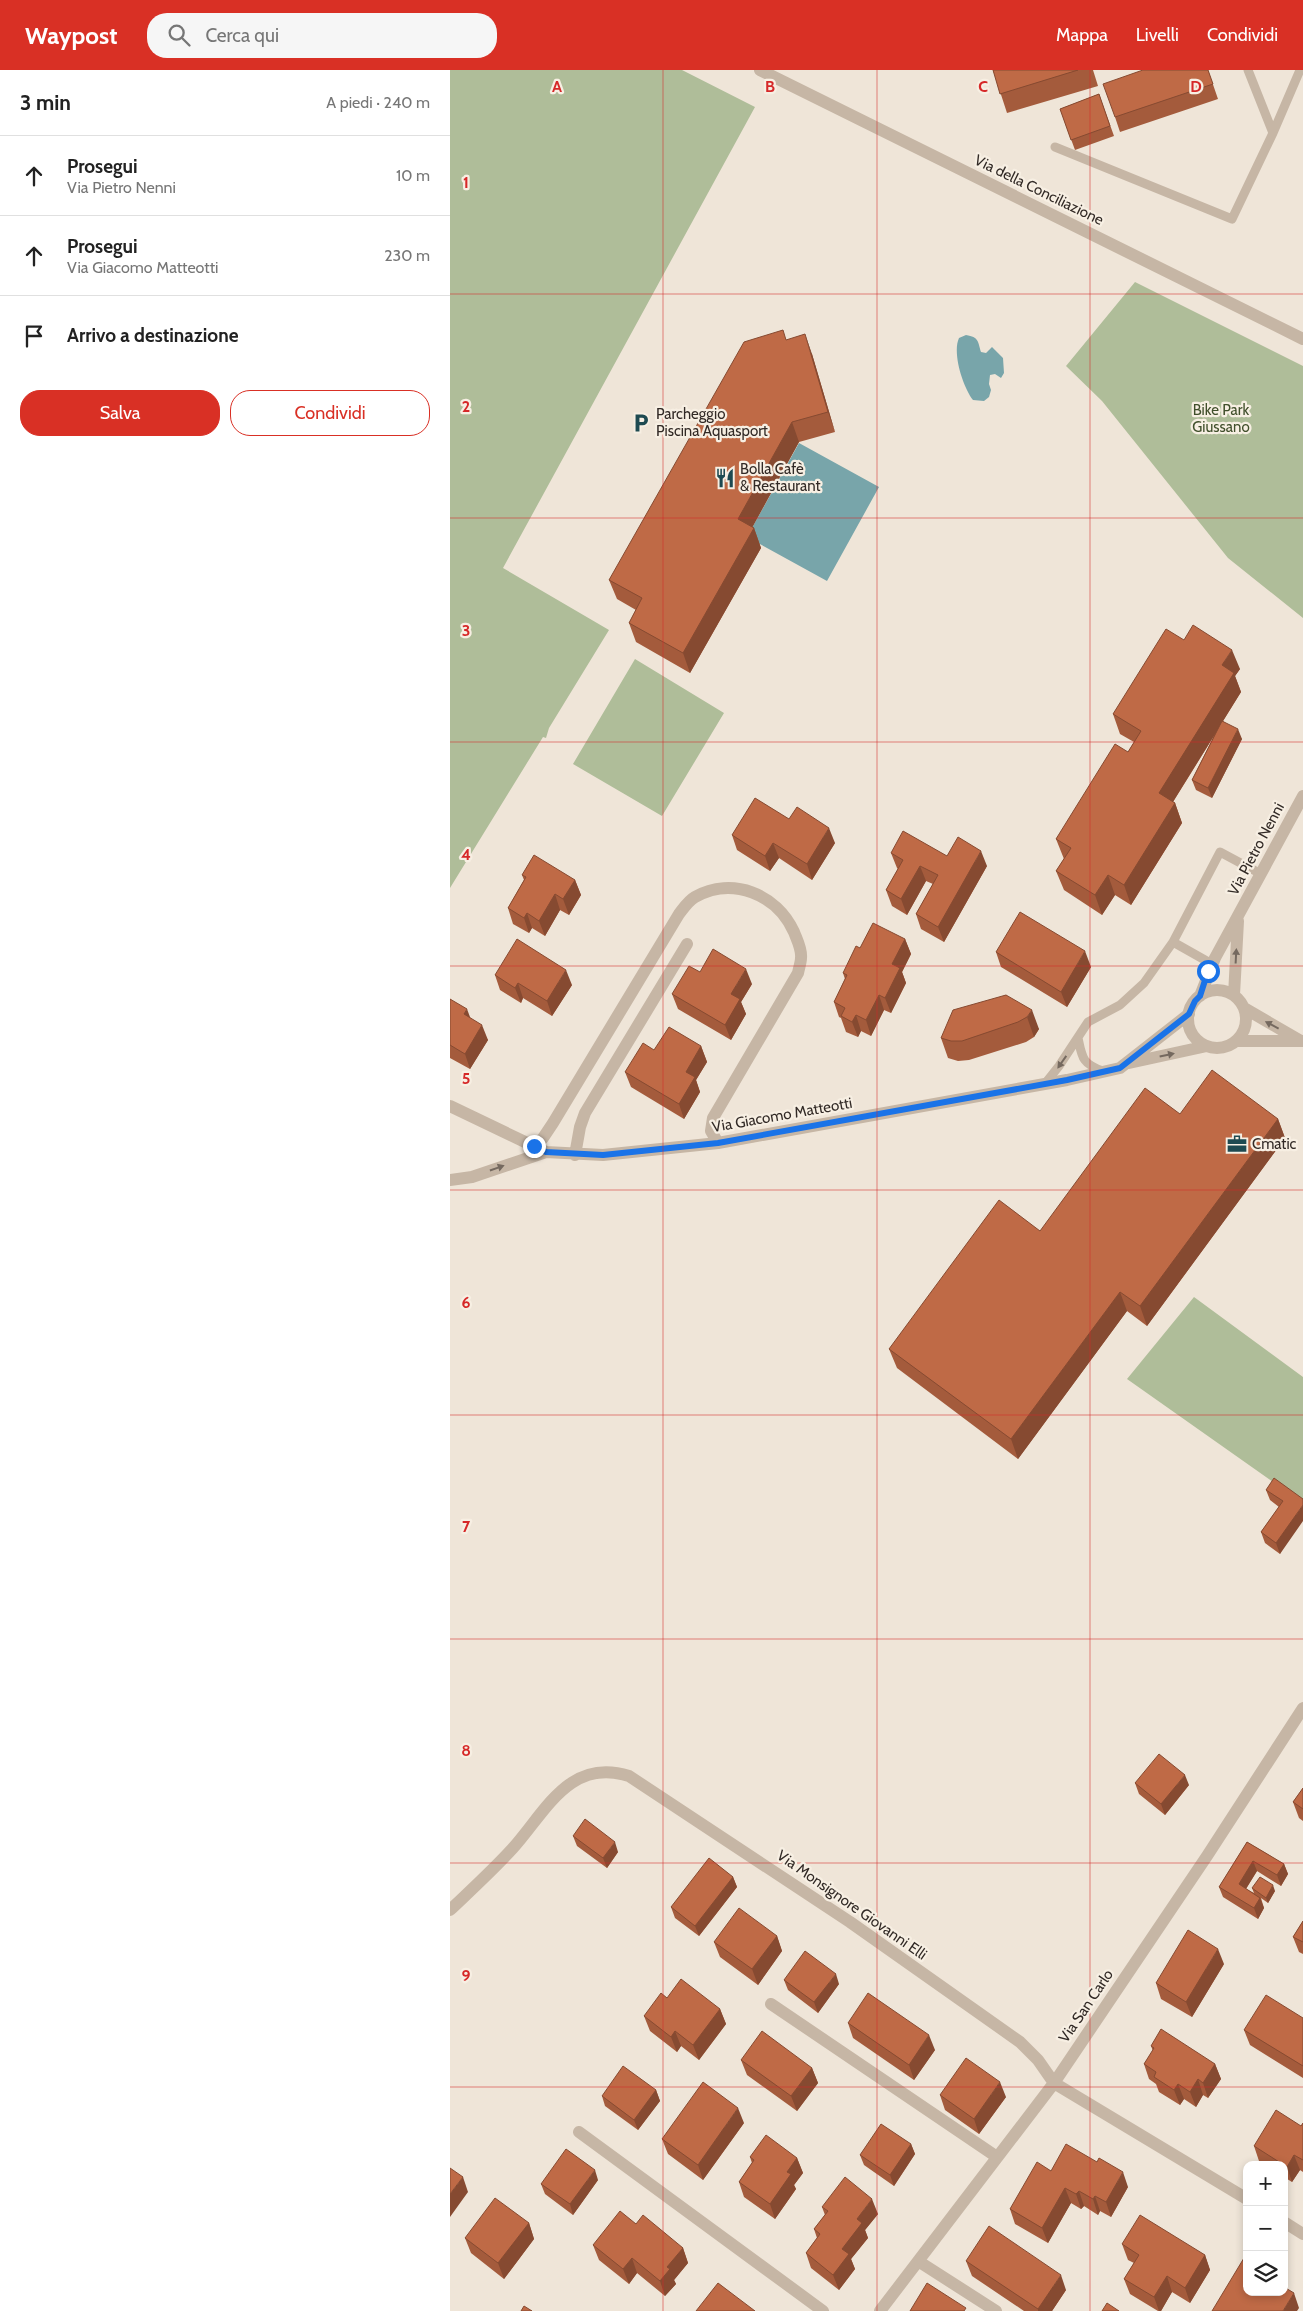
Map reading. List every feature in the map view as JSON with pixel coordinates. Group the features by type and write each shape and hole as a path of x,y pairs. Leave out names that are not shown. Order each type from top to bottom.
{"street":[{"name":"Via della Conciliazione","path":"760,70 1303,339"},
{"name":"Via Pietro Nenni","path":"1200,996 1212,964 1303,796"},
{"path":"534,1146 553,1123 679,914 693,898 723,887 758,894 776,905 791,925 801,949 802,957 798,973 713,1118 711,1131 718,1143"},
{"name":"Via Pietro Nenni","path":"1234,995 1238,917"},
{"path":"575,1155 580,1127 585,1113 687,944"},
{"path":"1217,990 1234,995 1244,1008 1302,1041 1236,1041 1227,1046 1217,1048 1207,1046 1193,1034 1189,1014 1195,1001 1200,996 1217,990"},
{"path":"1236,1041 1245,1026 1244,1008"},
{"name":"Via Giacomo Matteotti","path":"450,1106 546,1152 603,1155 718,1143 1044,1085 1120,1068 1189,1014"},
{"name":"Via Giacomo Matteotti","path":"1126,1064 1207,1046"},
{"path":"450,1180 472,1177 546,1152"},
{"name":"Via San Carlo","path":"880,2311 1054,2083 1207,1856 1303,1708"},
{"name":"Via Monsignore Giovanni Elli","path":"450,1910 507,1854 552,1799 566,1786 584,1776 597,1772 622,1773 639,1780 834,1911 1020,2042 1038,2060 1054,2083 1243,2197"},
{"path":"771,2004 997,2157"},
{"path":"578,2132 822,2311"},
{"path":"1288,2225 1303,2234"},
{"path":"918,2261 996,2311"}],"lane":[{"path":"1248,70 1273,133"},
{"path":"1055,147 1232,218 1273,133 1300,70"},
{"path":"1044,1085 1088,1022 1120,1005 1144,983 1173,942 1220,852 1261,874"},
{"path":"1173,942 1212,964"},
{"path":"1078,1038 1082,1058 1091,1067 1105,1072"}],"green space":[{"path":"450,70 682,70 755,107 503,568 609,630 549,728 546,738 543,737 450,888"},
{"name":"Bike Park Giussano","path":"1135,282 1303,366 1303,618 1228,558 1102,401 1066,366"},
{"path":"635,659 724,713 662,816 573,764"},
{"path":"1194,1297 1303,1377 1303,1503 1127,1379"}],"water":[{"path":"966,335 976,339 981,352 986,353 992,347 1003,358 1004,373 1001,378 995,374 990,375 989,384 991,390 989,397 984,401 973,400 960,370 957,344 959,338"},
{"path":"799,443 879,487 827,581 747,537"}],"building":[{"path":"993,70 1078,70 1000,94"},
{"path":"1143,70 1208,70 1213,84 1115,117 1103,84"},
{"path":"1099,94 1110,126 1071,140 1060,109"},
{"path":"783,330 786,340 805,334 828,412 792,422 738,519 754,528 683,653 629,623 642,598 609,580 744,342"},
{"path":"1193,625 1232,650 1222,665 1234,673 1159,793 1175,803 1124,885 1108,875 1095,895 1056,871 1071,848 1056,839 1115,744 1128,752 1141,731 1113,714 1166,629 1184,640"},
{"path":"1222,721 1238,729 1208,788 1192,780"},
{"path":"755,798 789,819 797,807 829,828 807,864 773,843 765,856 732,835"},
{"path":"903,831 947,856 958,837 981,851 938,927 916,914 938,875 920,866 901,899 886,890 903,860 891,853"},
{"path":"534,855 575,880 563,899 555,894 539,921 527,913 524,918 508,908 526,877 522,875"},
{"path":"1020,912 1085,951 1061,992 996,952"},
{"path":"873,923 905,939 892,964 900,968 885,998 879,995 866,1020 856,1015 852,1022 841,1016 845,1008 834,1002 847,975 843,973 856,946 860,948"},
{"path":"517,939 566,970 547,1001 518,983 515,988 495,975"},
{"path":"713,949 746,969 731,994 740,999 725,1025 672,994 689,966 700,972"},
{"path":"1006,995 1032,1010 1027,1017 1018,1022 962,1041 951,1041 941,1038 953,1010"},
{"path":"450,999 467,1009 464,1014 482,1025 465,1054 450,1045"},
{"path":"669,1027 701,1046 686,1072 695,1077 679,1104 625,1072 643,1043 654,1050"},
{"path":"1212,1070 1278,1119 1140,1306 1120,1292 1011,1439 889,1349 999,1200 1040,1231 1145,1088 1180,1114"},
{"path":"1274,1478 1303,1499 1303,1505 1276,1543 1261,1532 1283,1501 1266,1490"},
{"path":"1159,1754 1185,1775 1161,1804 1135,1783"},
{"path":"1303,1788 1303,1809 1293,1802"},
{"path":"585,1819 615,1842 603,1858 573,1836"},
{"path":"1247,1842 1284,1864 1277,1875 1253,1861 1239,1884 1260,1898 1254,1908 1219,1887"},
{"path":"709,1858 733,1877 695,1926 671,1907"},
{"path":"1260,1877 1273,1885 1266,1898 1252,1888"},
{"path":"739,1908 777,1936 752,1969 714,1942"},
{"path":"1303,1921 1303,1942 1293,1937"},
{"path":"1188,1930 1218,1949 1186,2002 1156,1983"},
{"path":"805,1951 836,1974 814,2002 784,1980"},
{"path":"681,1979 720,2009 693,2045 675,2031 671,2037 644,2016 661,1993 667,1998"},
{"path":"868,1993 929,2035 909,2065 848,2023"},
{"path":"1266,1995 1303,2018 1303,2066 1244,2030"},
{"path":"1161,2029 1215,2064 1203,2083 1198,2079 1190,2092 1178,2084 1174,2090 1154,2077 1156,2072 1144,2064 1154,2048 1151,2046"},
{"path":"762,2031 812,2068 791,2096 741,2060"},
{"path":"966,2058 1000,2082 974,2119 940,2095"},
{"path":"623,2066 656,2090 634,2120 602,2096"},
{"path":"703,2082 738,2108 698,2165 662,2139"},
{"path":"1276,2110 1301,2126 1303,2123 1303,2160 1294,2155 1288,2165 1288,2161 1278,2161 1254,2146"},
{"path":"881,2124 911,2144 890,2175 860,2155"},
{"path":"766,2135 797,2158 787,2172 791,2174 770,2204 739,2182 754,2160 750,2157"},
{"path":"1066,2144 1097,2162 1099,2158 1123,2172 1106,2202 1095,2196 1093,2199 1079,2191 1076,2194 1065,2188 1042,2228 1010,2209 1037,2162 1051,2171"},
{"path":"566,2149 595,2170 570,2204 541,2184"},
{"path":"450,2168 463,2177 450,2194"},
{"path":"845,2177 872,2199 857,2219 862,2223 842,2249 849,2254 833,2275 806,2253 820,2234 814,2229 828,2211 822,2207"},
{"path":"495,2198 529,2223 498,2263 465,2238"},
{"path":"620,2211 636,2224 643,2215 683,2248 667,2267 670,2269 660,2281 632,2258 623,2269 593,2245"},
{"path":"1140,2215 1205,2255 1185,2288 1167,2276 1154,2297 1124,2279 1139,2255 1122,2244"},
{"path":"989,2226 1061,2275 1038,2309 966,2261"},
{"path":"1243,2260 1243,2296 1288,2296 1288,2289 1294,2293 1283,2311 1212,2311"},
{"path":"718,2283 755,2311 696,2311"},
{"path":"927,2283 966,2308 964,2311 910,2311"},
{"path":"1107,2303 1119,2311 1102,2311"},
{"path":"524,2306 532,2311 521,2311"}],"place":[{"name":"Parcheggio Piscina Aquasport","path":"641,423"},
{"name":"Bolla Cafè & Restaurant","path":"725,478"},
{"name":"Cmatic","path":"1237,1144"}],"route":[{"path":"534,1146 546,1152 603,1155 718,1143 1044,1085 1120,1068 1189,1014 1191,1007 1200,996 1208,971"}]}
